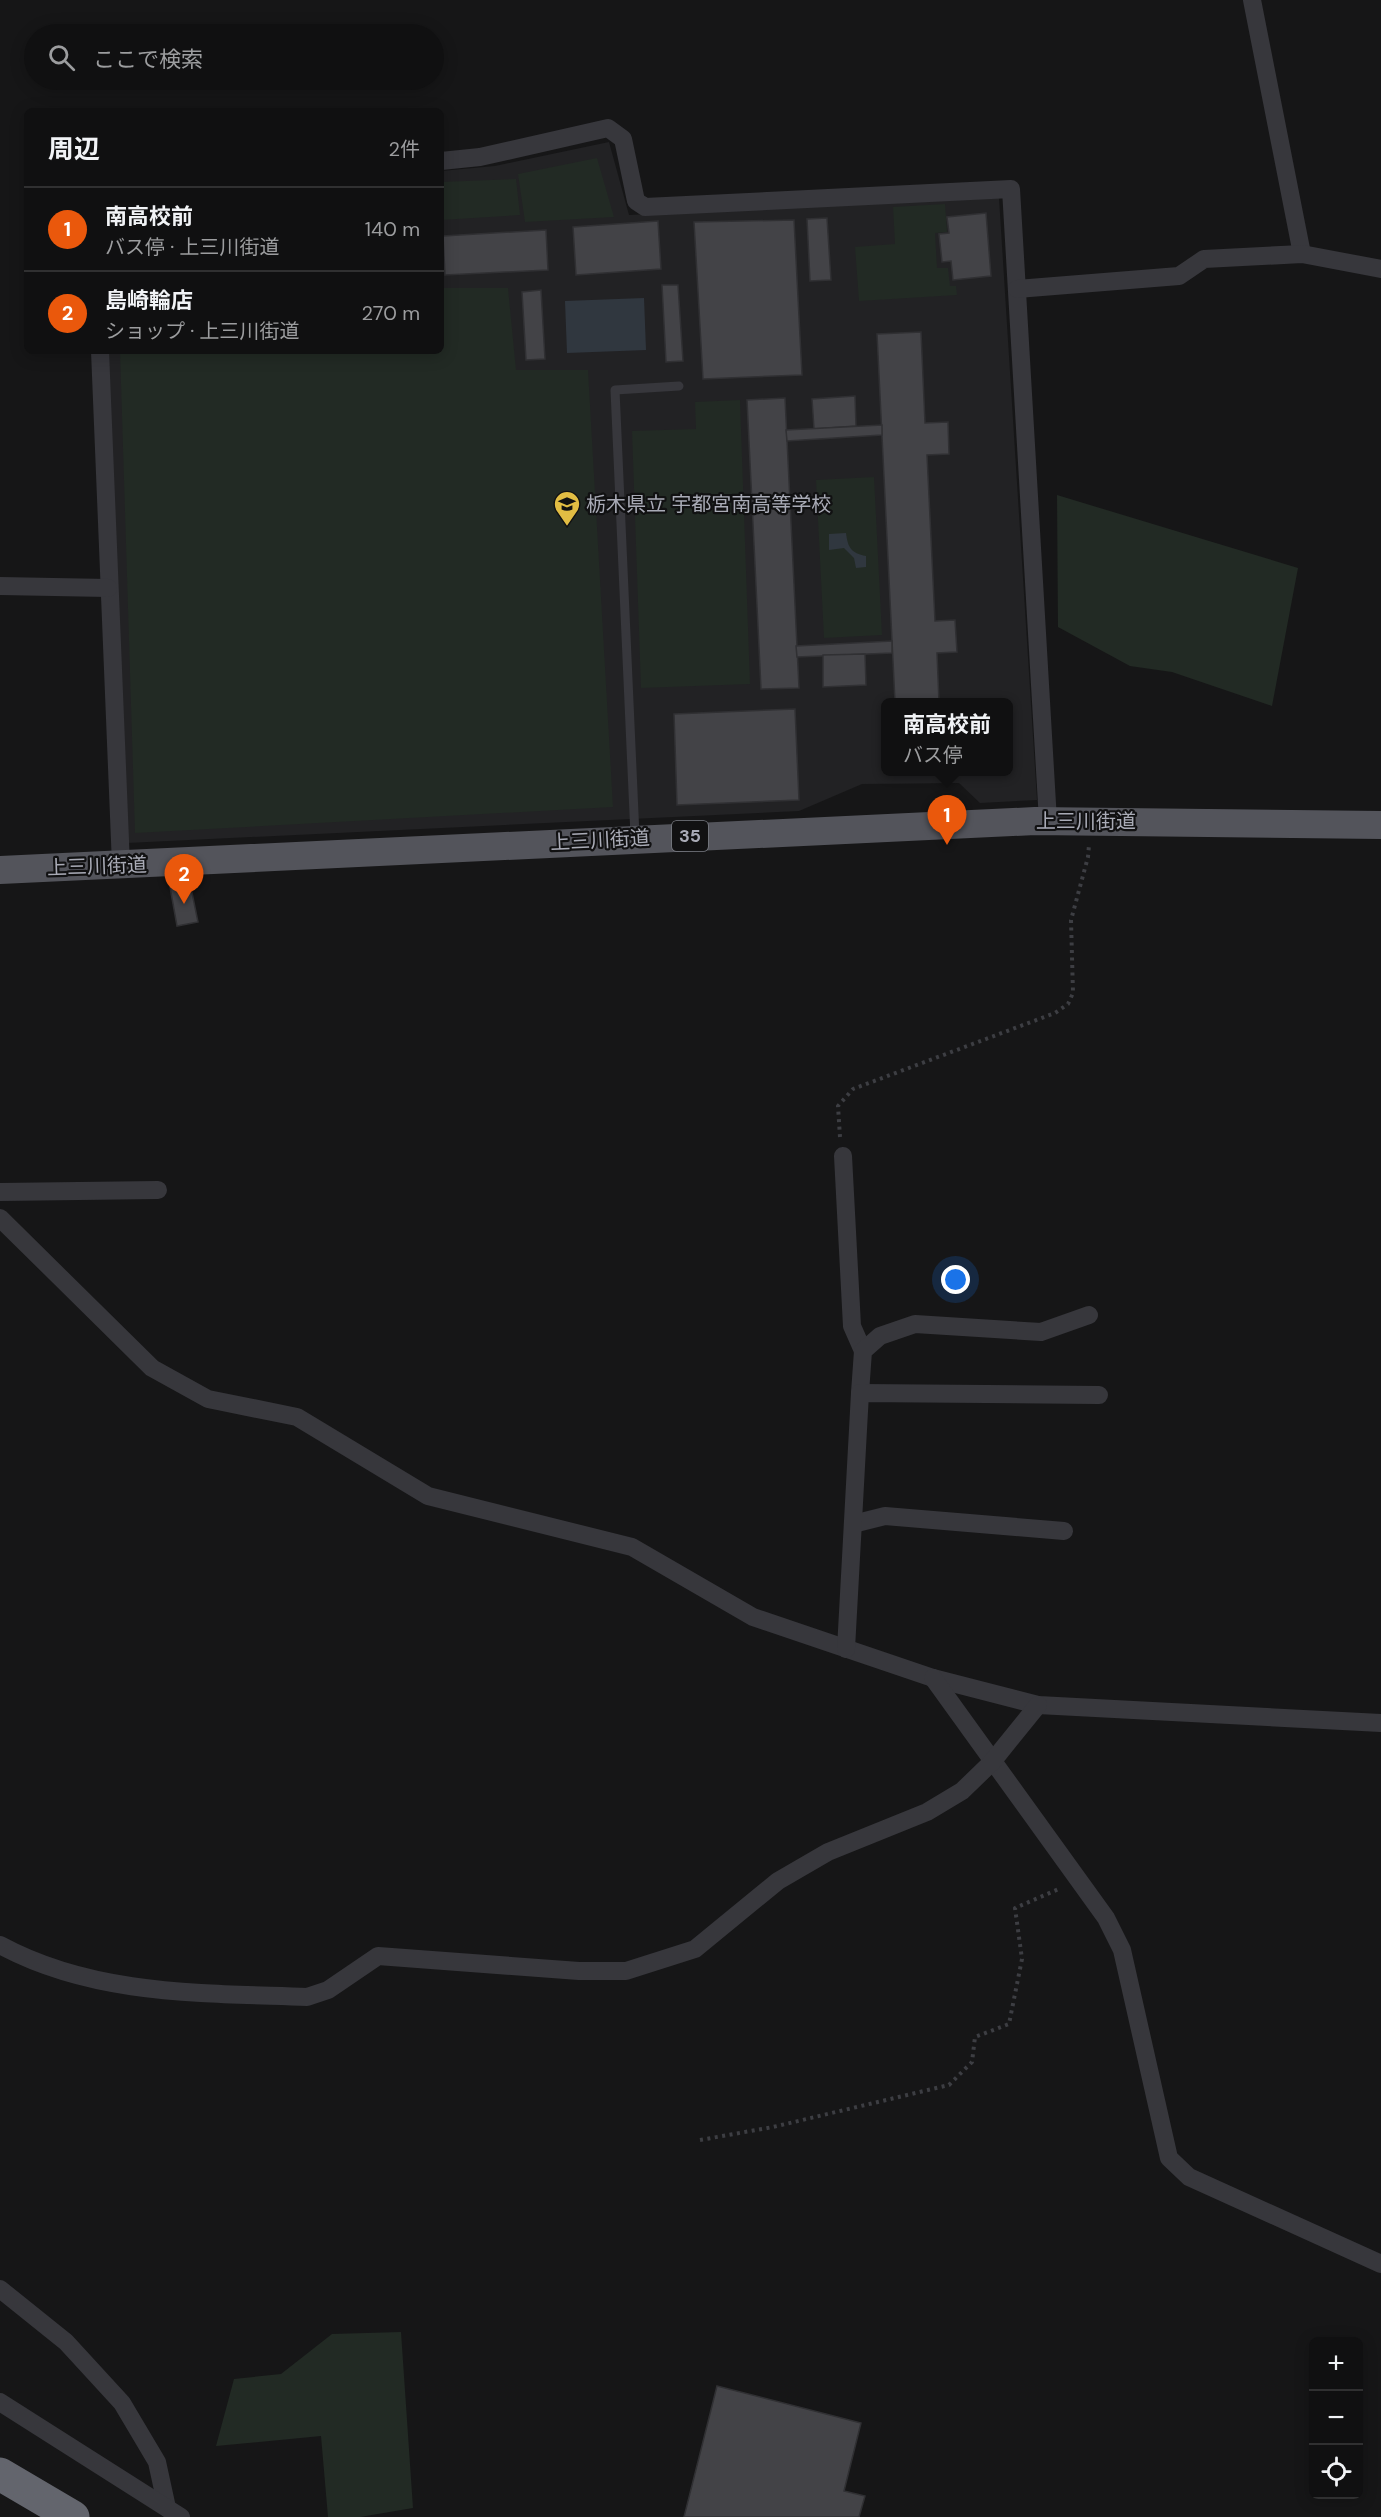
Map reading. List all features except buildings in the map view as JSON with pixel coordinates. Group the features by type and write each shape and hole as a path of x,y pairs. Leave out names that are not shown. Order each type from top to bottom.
{"highway":[{"path":"0,2474 73,2517"},
{"path":"0,2480 55,2517"}],"main road":[{"name":"上三川街道","path":"0,870 636,838 1048,821 1381,825"}],"street":[{"path":"1252,0 1302,254"},
{"path":"444,161 480,157 608,128 623,140 636,201 645,207 1011,189 1048,821"},
{"path":"1017,289 1179,276 1204,259 1302,254 1381,268"},
{"path":"100,354 121,865"},
{"path":"0,586 108,588"},
{"path":"843,1156 852,1326 863,1350 846,1649"},
{"path":"0,1192 158,1190"},
{"path":"0,1218 152,1368 208,1400 297,1418 428,1496 632,1547 753,1617 933,1678 1038,1705 1381,1723"},
{"path":"863,1350 880,1336 915,1324 1041,1332 1089,1315"},
{"path":"860,1393 1099,1395"},
{"path":"853,1524 885,1516 1064,1531"},
{"path":"933,1678 1106,1918 1122,1950 1169,2158 1189,2177 1381,2264"},
{"path":"0,1946 28,1960 80,1978 150,1990 307,1997 328,1990 378,1956 579,1971 626,1971 695,1949 778,1881 828,1852 927,1812 962,1791 992,1762 1038,1705"},
{"path":"0,2289 66,2342 122,2403 157,2462 174,2512"},
{"path":"0,2402 174,2512"}],"lane":[{"path":"636,838 615,390 679,386"}],"path":[{"path":"843,1156 838,1106 853,1089 1056,1013 1068,1004 1073,993 1071,920 1088,856 1091,820"},
{"path":"700,2140 773,2127 949,2085 972,2062 975,2037 1009,2024 1022,1959 1015,1908 1079,1880"}],"shaded area":[{"name":"栃木県立 宇都宮南高等学校","path":"609,142 629,215 999,198 1037,800 980,803 959,783 862,784 799,811 127,843 107,354 444,354 444,171 495,166"},
{"path":"597,158 614,217 525,222 518,174"},
{"path":"516,179 520,215 444,220 444,182"},
{"path":"945,204 947,232 935,233 937,268 948,268 950,286 956,286 957,295 859,301 855,247 895,244 893,207"},
{"path":"444,288 508,288 516,370 588,370 613,807 135,833 120,354 444,354"},
{"path":"644,298 646,350 567,353 565,301"},
{"path":"740,400 750,684 641,688 632,431 696,429 695,402"},
{"path":"874,477 882,635 824,638 816,480"},
{"path":"1057,495 1298,568 1272,706 1172,672 1130,666 1058,627"},
{"path":"846,533 851,549 866,556 866,567 856,568 854,558 844,548 829,550 829,534"},
{"path":"401,2332 413,2508 360,2517 328,2517 321,2436 216,2446 234,2379 281,2374 332,2334"}],"place":[{"name":"栃木県立 宇都宮南高等学校","path":"567,527"},
{"name":"南高校前","path":"947,845"},
{"name":"島崎輪店","path":"184,904"}]}
